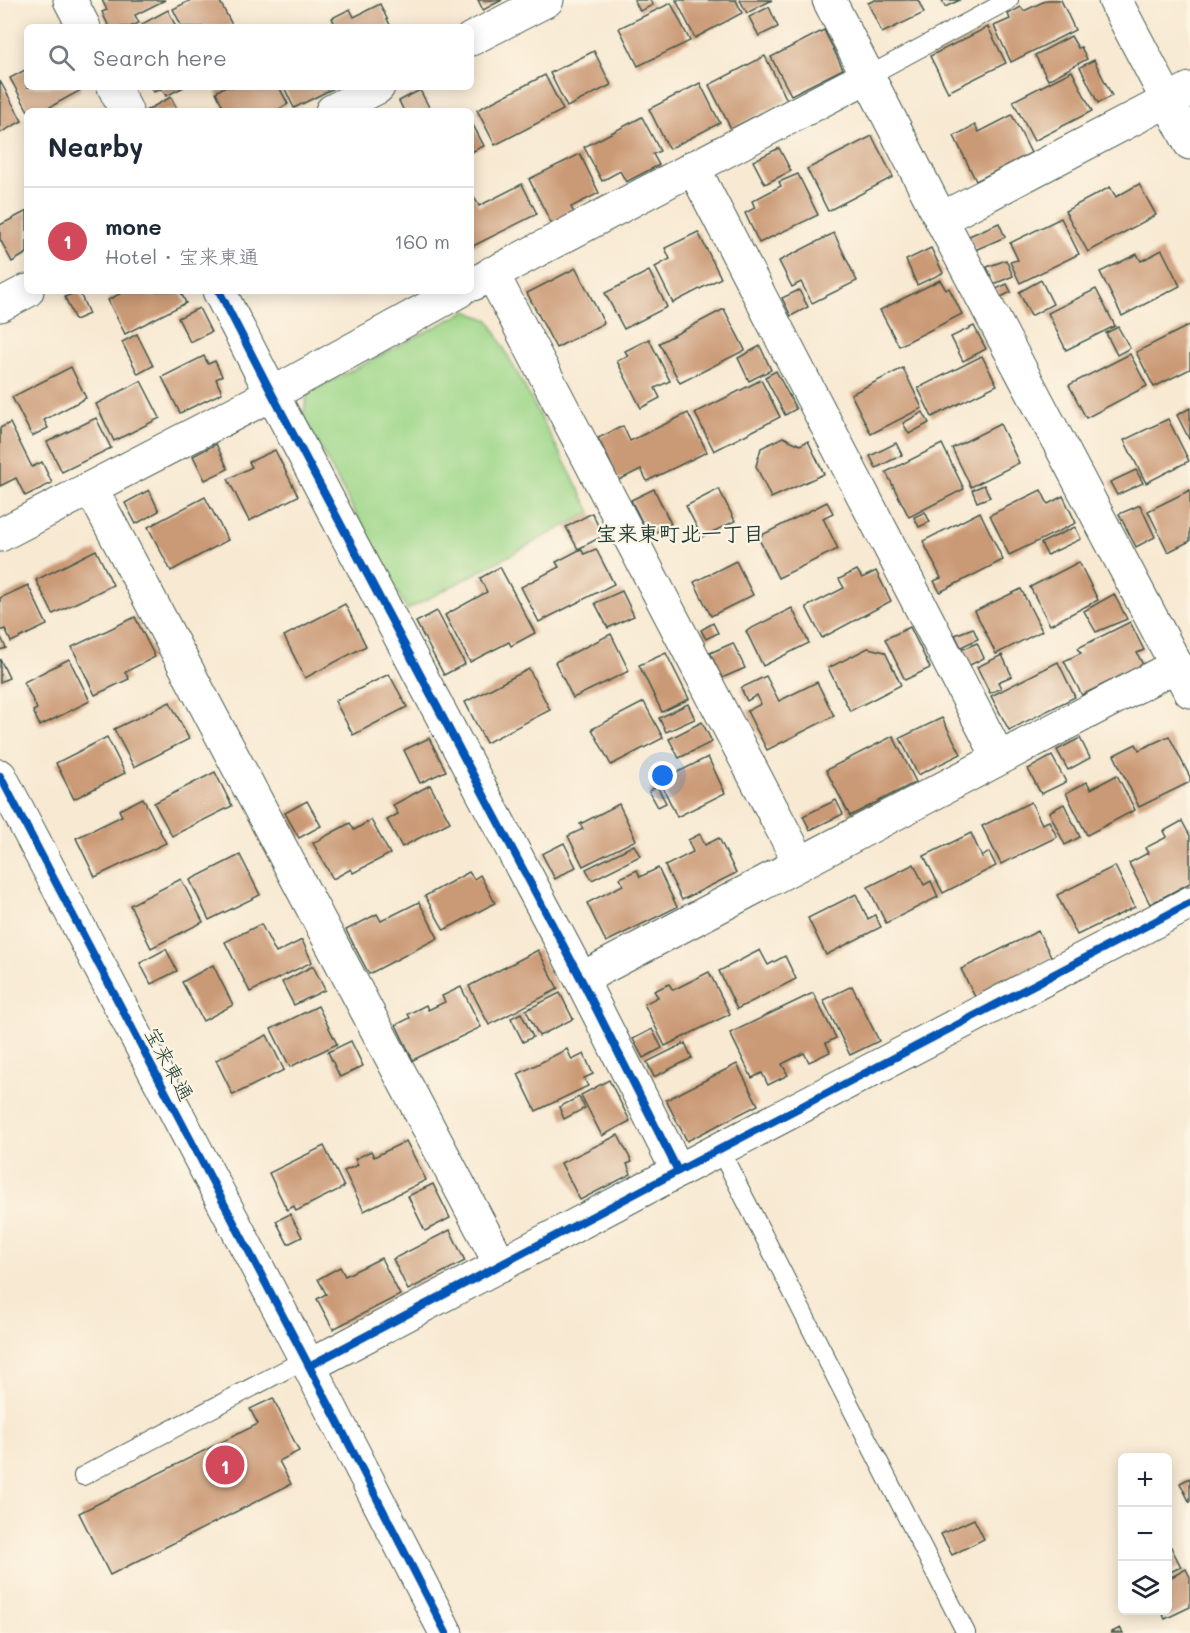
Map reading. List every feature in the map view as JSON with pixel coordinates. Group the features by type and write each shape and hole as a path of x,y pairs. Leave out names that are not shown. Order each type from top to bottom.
{"street":[{"path":"70,0 82,24"},
{"path":"474,37 547,0"},
{"path":"581,979 999,758 1183,678 941,219 829,0"},
{"path":"1115,0 1179,95 1190,143"},
{"path":"800,863 482,279 868,76"},
{"path":"116,90 124,108"},
{"path":"338,108 372,90"},
{"path":"941,219 1179,95"},
{"path":"693,167 999,758"},
{"path":"0,305 24,293"},
{"path":"221,294 581,979 678,1171"},
{"path":"0,535 272,393 454,294"},
{"path":"91,488 501,1265"},
{"name":"宝来東通","path":"0,776 308,1363 446,1633"},
{"path":"308,1363 501,1265 1190,903"}],"lane":[{"path":"868,76 1009,0"},
{"path":"720,1150 966,1633"},
{"path":"82,1476 308,1363"}],"green space":[{"path":"466,311 489,320 591,512 407,610 303,415 308,393"}],"building":[{"path":"102,0 165,0 135,15 139,23 137,24 108,24 102,12 107,10"},
{"path":"191,0 219,0 231,24 180,24 173,9"},
{"path":"478,0 502,0 483,10"},
{"path":"634,0 650,0 653,5 640,11"},
{"path":"676,0 736,0 742,13 695,38"},
{"path":"740,0 772,0 747,13"},
{"path":"875,0 918,0 924,13 882,33 868,3"},
{"path":"942,0 960,0 945,7"},
{"path":"1047,0 1061,0 1075,30 1011,62 994,26 1010,19 1008,14 1021,7 1024,11"},
{"path":"671,3 690,41 638,66 619,28"},
{"path":"380,4 390,24 335,24 332,18 350,9 354,17"},
{"path":"769,7 778,27 759,36 749,17"},
{"path":"168,10 175,24 142,24"},
{"path":"988,27 1006,63 948,92 930,56"},
{"path":"824,30 843,69 791,95 771,57"},
{"path":"1071,36 1078,48 1081,47 1087,59 1048,80 1035,55"},
{"path":"594,51 611,85 567,107 550,73"},
{"path":"765,56 787,100 731,129 709,85"},
{"path":"1094,60 1112,96 1098,103 1080,67"},
{"path":"24,71 24,90 81,90 48,108 26,108 10,78"},
{"path":"1072,71 1092,111 1034,141 1013,101"},
{"path":"545,75 563,110 495,145 477,110"},
{"path":"0,81 22,121 0,133"},
{"path":"700,83 720,123 669,149 649,109"},
{"path":"162,90 178,90 166,96"},
{"path":"219,90 281,90 288,104 281,108 224,108 216,92"},
{"path":"285,90 330,90 294,108"},
{"path":"420,90 429,108 402,108 399,101"},
{"path":"171,97 176,108 151,108"},
{"path":"1012,115 1031,153 976,181 954,136 975,125 979,132"},
{"path":"642,117 660,151 653,154 659,165 626,182 620,171 602,181 584,147"},
{"path":"474,127 484,146 474,151"},
{"path":"872,136 893,177 828,211 807,169"},
{"path":"779,148 791,171 765,184 753,161"},
{"path":"580,154 599,193 571,207 574,213 552,225 529,179"},
{"path":"798,174 818,215 759,243 745,213 755,208 752,201 781,186 779,182"},
{"path":"522,184 537,214 474,246 474,197 479,206"},
{"path":"1139,184 1156,215 1088,252 1065,211 1110,187 1116,197"},
{"path":"24,213 24,255 12,262 0,239 0,225"},
{"path":"1061,218 1079,254 1020,283 1010,262 1018,260 1010,243"},
{"path":"999,223 1005,237 975,250 969,236"},
{"path":"698,232 721,278 673,303 655,267 670,259 665,248"},
{"path":"834,233 857,281 812,303 801,282 792,287 779,261"},
{"path":"931,248 943,273 917,285 906,260"},
{"path":"1162,250 1180,286 1122,316 1100,272 1137,254 1141,261"},
{"path":"1006,260 1013,276 994,284 987,267"},
{"path":"576,268 604,323 556,348 527,293"},
{"path":"649,271 667,307 624,329 605,293"},
{"path":"940,280 946,290 949,288 962,314 899,346 880,310"},
{"path":"1041,280 1053,304 1031,316 1019,292"},
{"path":"1007,284 1011,292 1001,297 996,289"},
{"path":"1096,289 1115,326 1066,350 1048,313"},
{"path":"799,290 808,307 791,316 782,298"},
{"path":"80,294 89,314 75,320 65,297"},
{"path":"119,294 182,294 186,303 125,334 108,300"},
{"path":"199,308 211,332 190,342 178,318"},
{"path":"724,309 745,350 680,383 659,343"},
{"path":"1190,325 1190,369 1154,387 1136,352"},
{"path":"974,326 986,349 963,361 951,337"},
{"path":"1118,327 1130,348 1117,355 1106,333"},
{"path":"137,334 153,366 138,374 122,342"},
{"path":"649,339 670,381 655,388 660,398 641,408 617,361 628,356 625,351"},
{"path":"760,346 771,370 749,381 738,358"},
{"path":"1130,354 1147,386 1086,418 1069,385"},
{"path":"204,356 208,364 215,361 222,376 216,379 222,393 180,413 162,377"},
{"path":"982,356 997,385 932,417 918,388"},
{"path":"71,367 86,398 44,420 48,428 32,436 12,397"},
{"path":"903,368 922,408 871,434 851,394"},
{"path":"776,371 796,409 785,415 765,377"},
{"path":"761,380 780,417 714,451 695,413"},
{"path":"141,381 160,418 114,441 96,404"},
{"path":"1190,408 1190,441 1177,415"},
{"path":"923,412 929,423 909,434 903,423"},
{"path":"688,413 707,452 647,481 641,469 619,480 598,438 623,426 630,441"},
{"path":"96,418 111,448 62,472 47,442"},
{"path":"1168,419 1189,461 1146,483 1124,440"},
{"path":"10,423 32,467 42,462 52,483 25,496 16,478 0,486 0,428"},
{"path":"1000,424 1019,463 971,487 952,448"},
{"path":"783,437 800,445 808,441 824,474 771,498 756,466 761,448"},
{"path":"896,443 902,455 876,468 870,456"},
{"path":"216,444 228,469 205,480 193,456"},
{"path":"942,444 964,489 909,517 886,472"},
{"path":"275,450 298,496 249,521 228,479 252,467 249,462"},
{"path":"1136,470 1143,483 1117,495 1110,482"},
{"path":"984,485 990,497 977,502 972,490"},
{"path":"654,489 671,524 649,536 631,500"},
{"path":"719,489 735,521 702,537 686,506"},
{"path":"149,490 159,511 136,524 125,503"},
{"path":"1041,490 1048,504 1063,496 1076,523 1009,555 990,515"},
{"path":"1190,490 1190,541 1168,552 1148,511"},
{"path":"205,497 228,540 171,571 148,527"},
{"path":"827,502 833,513 823,518 838,549 778,578 758,537"},
{"path":"1140,505 1155,537 1136,547 1119,514"},
{"path":"925,512 930,522 919,527 914,517"},
{"path":"980,512 1003,560 940,592 934,581 941,578 923,541"},
{"path":"592,513 603,536 578,549 566,527"},
{"path":"1075,527 1081,539 1047,555 1041,543"},
{"path":"581,549 584,554 596,549 614,584 539,622 521,587 559,567 556,562"},
{"path":"96,550 113,585 53,614 36,580"},
{"path":"736,561 753,595 711,616 694,582"},
{"path":"1079,562 1098,600 1050,625 1030,587"},
{"path":"500,567 535,633 511,646 509,642 470,662 445,615 487,592 480,578"},
{"path":"857,570 862,578 876,571 891,601 822,638 806,607 844,588 839,579"},
{"path":"28,585 47,625 11,642 5,629 0,631 0,598"},
{"path":"1021,589 1042,631 996,654 975,611"},
{"path":"622,591 634,616 608,628 595,603"},
{"path":"1114,594 1127,619 1096,632 1084,611"},
{"path":"345,604 366,646 305,678 284,636"},
{"path":"792,608 809,643 763,666 746,631"},
{"path":"437,611 465,664 444,675 416,622"},
{"path":"135,617 155,657 125,672 129,679 95,695 72,647"},
{"path":"1130,622 1144,650 1137,653 1143,665 1082,695 1064,661 1081,653 1078,648"},
{"path":"713,623 718,633 706,639 701,630"},
{"path":"910,627 930,668 905,680 885,639"},
{"path":"973,628 978,639 961,647 955,635"},
{"path":"611,634 629,671 573,698 555,662"},
{"path":"0,635 6,648 0,650"},
{"path":"733,643 745,668 722,678 710,653"},
{"path":"977,643 984,658 968,666 961,650"},
{"path":"868,648 885,652 901,685 850,711 828,668"},
{"path":"666,653 689,699 662,712 639,665"},
{"path":"1002,655 1012,676 998,682 1001,688 990,693 977,667"},
{"path":"0,659 9,678 0,682"},
{"path":"69,659 90,701 40,726 33,711 37,709 24,682"},
{"path":"1058,662 1075,697 1009,730 991,696"},
{"path":"529,669 550,710 486,743 465,702"},
{"path":"389,674 407,707 353,735 335,701"},
{"path":"766,676 779,701 817,682 834,716 767,750 747,711 761,704 757,695 747,701 741,688"},
{"path":"170,702 189,739 134,767 114,729"},
{"path":"644,702 663,738 611,765 592,729"},
{"path":"688,704 695,719 666,732 659,718"},
{"path":"942,718 961,754 918,775 900,738"},
{"path":"702,722 712,742 679,758 669,739"},
{"path":"893,736 916,782 850,816 826,770"},
{"path":"1169,736 1190,777 1190,782 1139,807 1114,755 1136,744 1139,750"},
{"path":"107,737 125,773 74,799 56,763"},
{"path":"429,738 446,771 420,783 404,750"},
{"path":"1080,738 1090,758 1068,770 1057,750"},
{"path":"1052,756 1066,782 1041,794 1028,769"},
{"path":"708,757 725,793 677,817 660,781"},
{"path":"215,772 232,806 172,836 154,803"},
{"path":"1117,775 1135,810 1087,835 1066,793 1087,782 1091,789"},
{"path":"430,785 450,822 402,847 387,820 398,814 393,805"},
{"path":"657,786 666,803 658,807 649,791"},
{"path":"143,798 166,843 95,877 76,838 122,816 119,810"},
{"path":"836,800 843,814 810,830 803,816"},
{"path":"307,801 321,826 299,838 285,813"},
{"path":"1031,802 1042,824 1049,821 1057,837 1001,864 982,826"},
{"path":"619,804 636,840 583,866 568,836 583,829 580,824"},
{"path":"1064,804 1080,837 1065,845 1049,812"},
{"path":"371,820 390,854 353,873 351,869 333,879 313,843 350,823 354,830"},
{"path":"1182,821 1190,836 1190,883 1150,904 1129,863 1148,853 1145,848 1167,837 1164,831"},
{"path":"971,833 982,857 989,852 996,866 943,893 924,856"},
{"path":"700,834 705,845 719,838 736,873 682,900 665,866 693,852 688,840"},
{"path":"564,843 576,867 555,879 542,854"},
{"path":"634,845 640,856 592,880 586,869"},
{"path":"240,855 260,895 209,920 190,880"},
{"path":"914,864 924,885 931,881 938,897 886,923 868,887"},
{"path":"1115,866 1135,907 1077,935 1057,895"},
{"path":"658,868 677,907 606,942 587,903 623,885 620,878 637,870 640,877"},
{"path":"469,872 474,879 480,875 495,903 444,930 425,896"},
{"path":"181,879 203,922 151,948 130,905"},
{"path":"856,894 868,919 875,915 881,927 826,955 808,918"},
{"path":"419,902 438,938 369,974 346,930 377,914 381,921"},
{"path":"261,924 276,953 302,940 312,962 250,992 225,942"},
{"path":"1038,931 1052,958 975,997 961,969"},
{"path":"166,949 177,971 151,984 140,963"},
{"path":"538,950 558,989 489,1025 469,986"},
{"path":"760,950 768,965 785,956 796,979 737,1009 719,971"},
{"path":"213,965 233,1005 203,1021 182,982"},
{"path":"313,966 325,990 294,1005 282,982"},
{"path":"709,972 730,1014 665,1046 644,1004 658,997 654,991 669,984 673,990"},
{"path":"852,986 879,1041 850,1055 823,1000"},
{"path":"461,987 481,1027 413,1060 396,1025 410,1018 408,1014 426,1005 428,1010 445,1002 442,996"},
{"path":"560,993 573,1019 539,1036 526,1010"},
{"path":"813,993 836,1038 826,1043 830,1052 809,1062 804,1053 782,1064 788,1075 768,1085 762,1073 752,1078 730,1033"},
{"path":"318,1006 337,1044 290,1067 271,1029"},
{"path":"521,1013 533,1037 523,1042 511,1018"},
{"path":"652,1029 662,1048 643,1058 633,1039"},
{"path":"267,1035 284,1070 233,1095 216,1060"},
{"path":"351,1041 363,1066 340,1077 328,1052"},
{"path":"685,1043 692,1058 654,1077 647,1062"},
{"path":"567,1049 572,1060 584,1054 593,1074 584,1078 588,1086 536,1111 518,1074"},
{"path":"737,1064 758,1105 687,1141 666,1100"},
{"path":"609,1080 630,1121 602,1136 581,1095"},
{"path":"579,1097 585,1108 564,1119 559,1107"},
{"path":"618,1135 632,1162 627,1164 631,1174 580,1200 561,1163"},
{"path":"406,1141 426,1180 364,1211 344,1171 358,1165 355,1159 371,1151 374,1157"},
{"path":"324,1146 344,1187 296,1211 294,1206 287,1210 269,1173"},
{"path":"433,1184 450,1218 425,1231 408,1196"},
{"path":"290,1214 302,1237 288,1244 276,1221"},
{"path":"450,1230 465,1261 408,1290 393,1259"},
{"path":"381,1258 400,1295 333,1329 317,1299 326,1294 318,1279 340,1267 345,1276"},
{"path":"273,1398 299,1451 279,1461 291,1484 110,1575 79,1513 258,1424 250,1409"},
{"path":"1190,1478 1190,1503 1180,1483"},
{"path":"974,1519 984,1539 952,1555 941,1534"},
{"path":"1172,1549 1181,1567 1172,1571"},
{"path":"1186,1569 1190,1577 1190,1607 1165,1619 1163,1615 1172,1615 1172,1577"},
{"path":"1120,1628 1123,1633 1110,1633"}],"cycle path":[{"path":"221,294 581,979 678,1171"},
{"path":"0,776 446,1633"},
{"path":"309,1366 1190,903"}],"place":[{"name":"mone","path":"225,1465"}],"district":[{"name":"宝来東町北一丁目","path":"680,534"}]}
